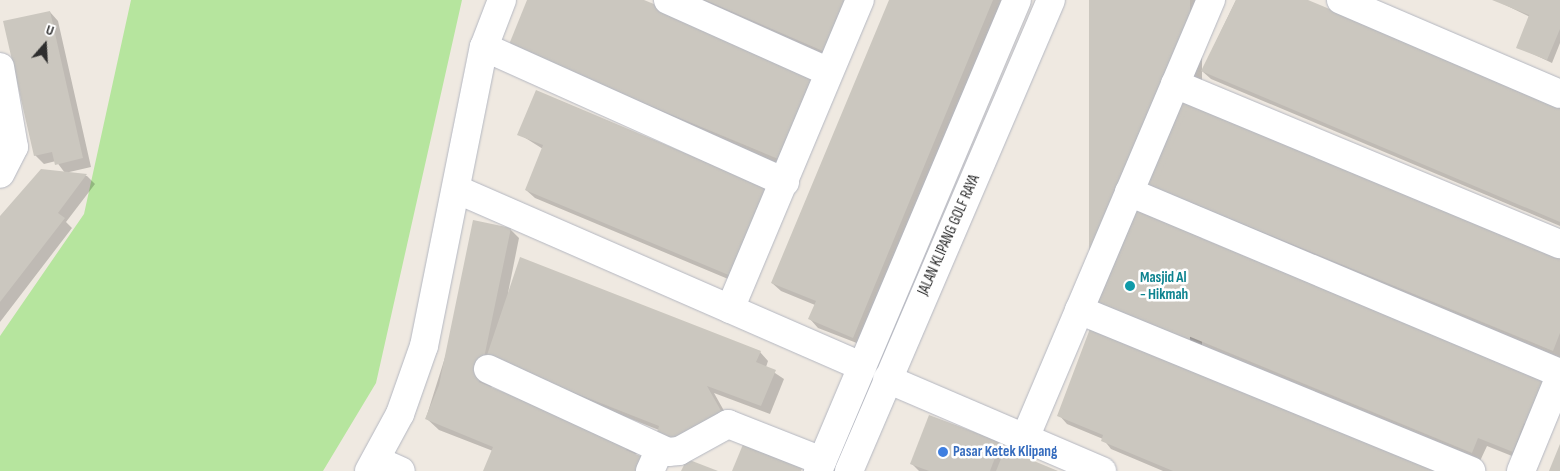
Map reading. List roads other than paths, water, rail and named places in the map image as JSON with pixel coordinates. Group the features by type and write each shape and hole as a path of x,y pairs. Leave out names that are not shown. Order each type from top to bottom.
{"street":[{"path":"401,471 373,465 400,414 424,346 458,190 484,47 502,0"},
{"path":"668,0 829,72"},
{"path":"730,309 860,0"},
{"name":"JALAN KLIPANG GOLF RAYA","path":"820,466 859,365 1017,0"},
{"name":"JALAN KLIPANG GOLF RAYA","path":"849,471 886,379 1051,0"},
{"path":"1025,438 1211,0"},
{"path":"1341,0 1560,94"},
{"path":"484,47 785,182"},
{"path":"0,67 14,147 0,174"},
{"path":"1175,84 1560,244"},
{"path":"458,190 859,365"},
{"path":"1129,192 1560,375 1521,471"},
{"path":"1079,310 1471,471"},
{"path":"488,369 655,460 678,451 721,426 732,425 820,466"},
{"path":"886,379 1102,471"}],"place":[{"name":"Masjid Al - Hikmah","path":"1130,286"},
{"name":"Pasar Ketek Klipang","path":"943,452"}]}
